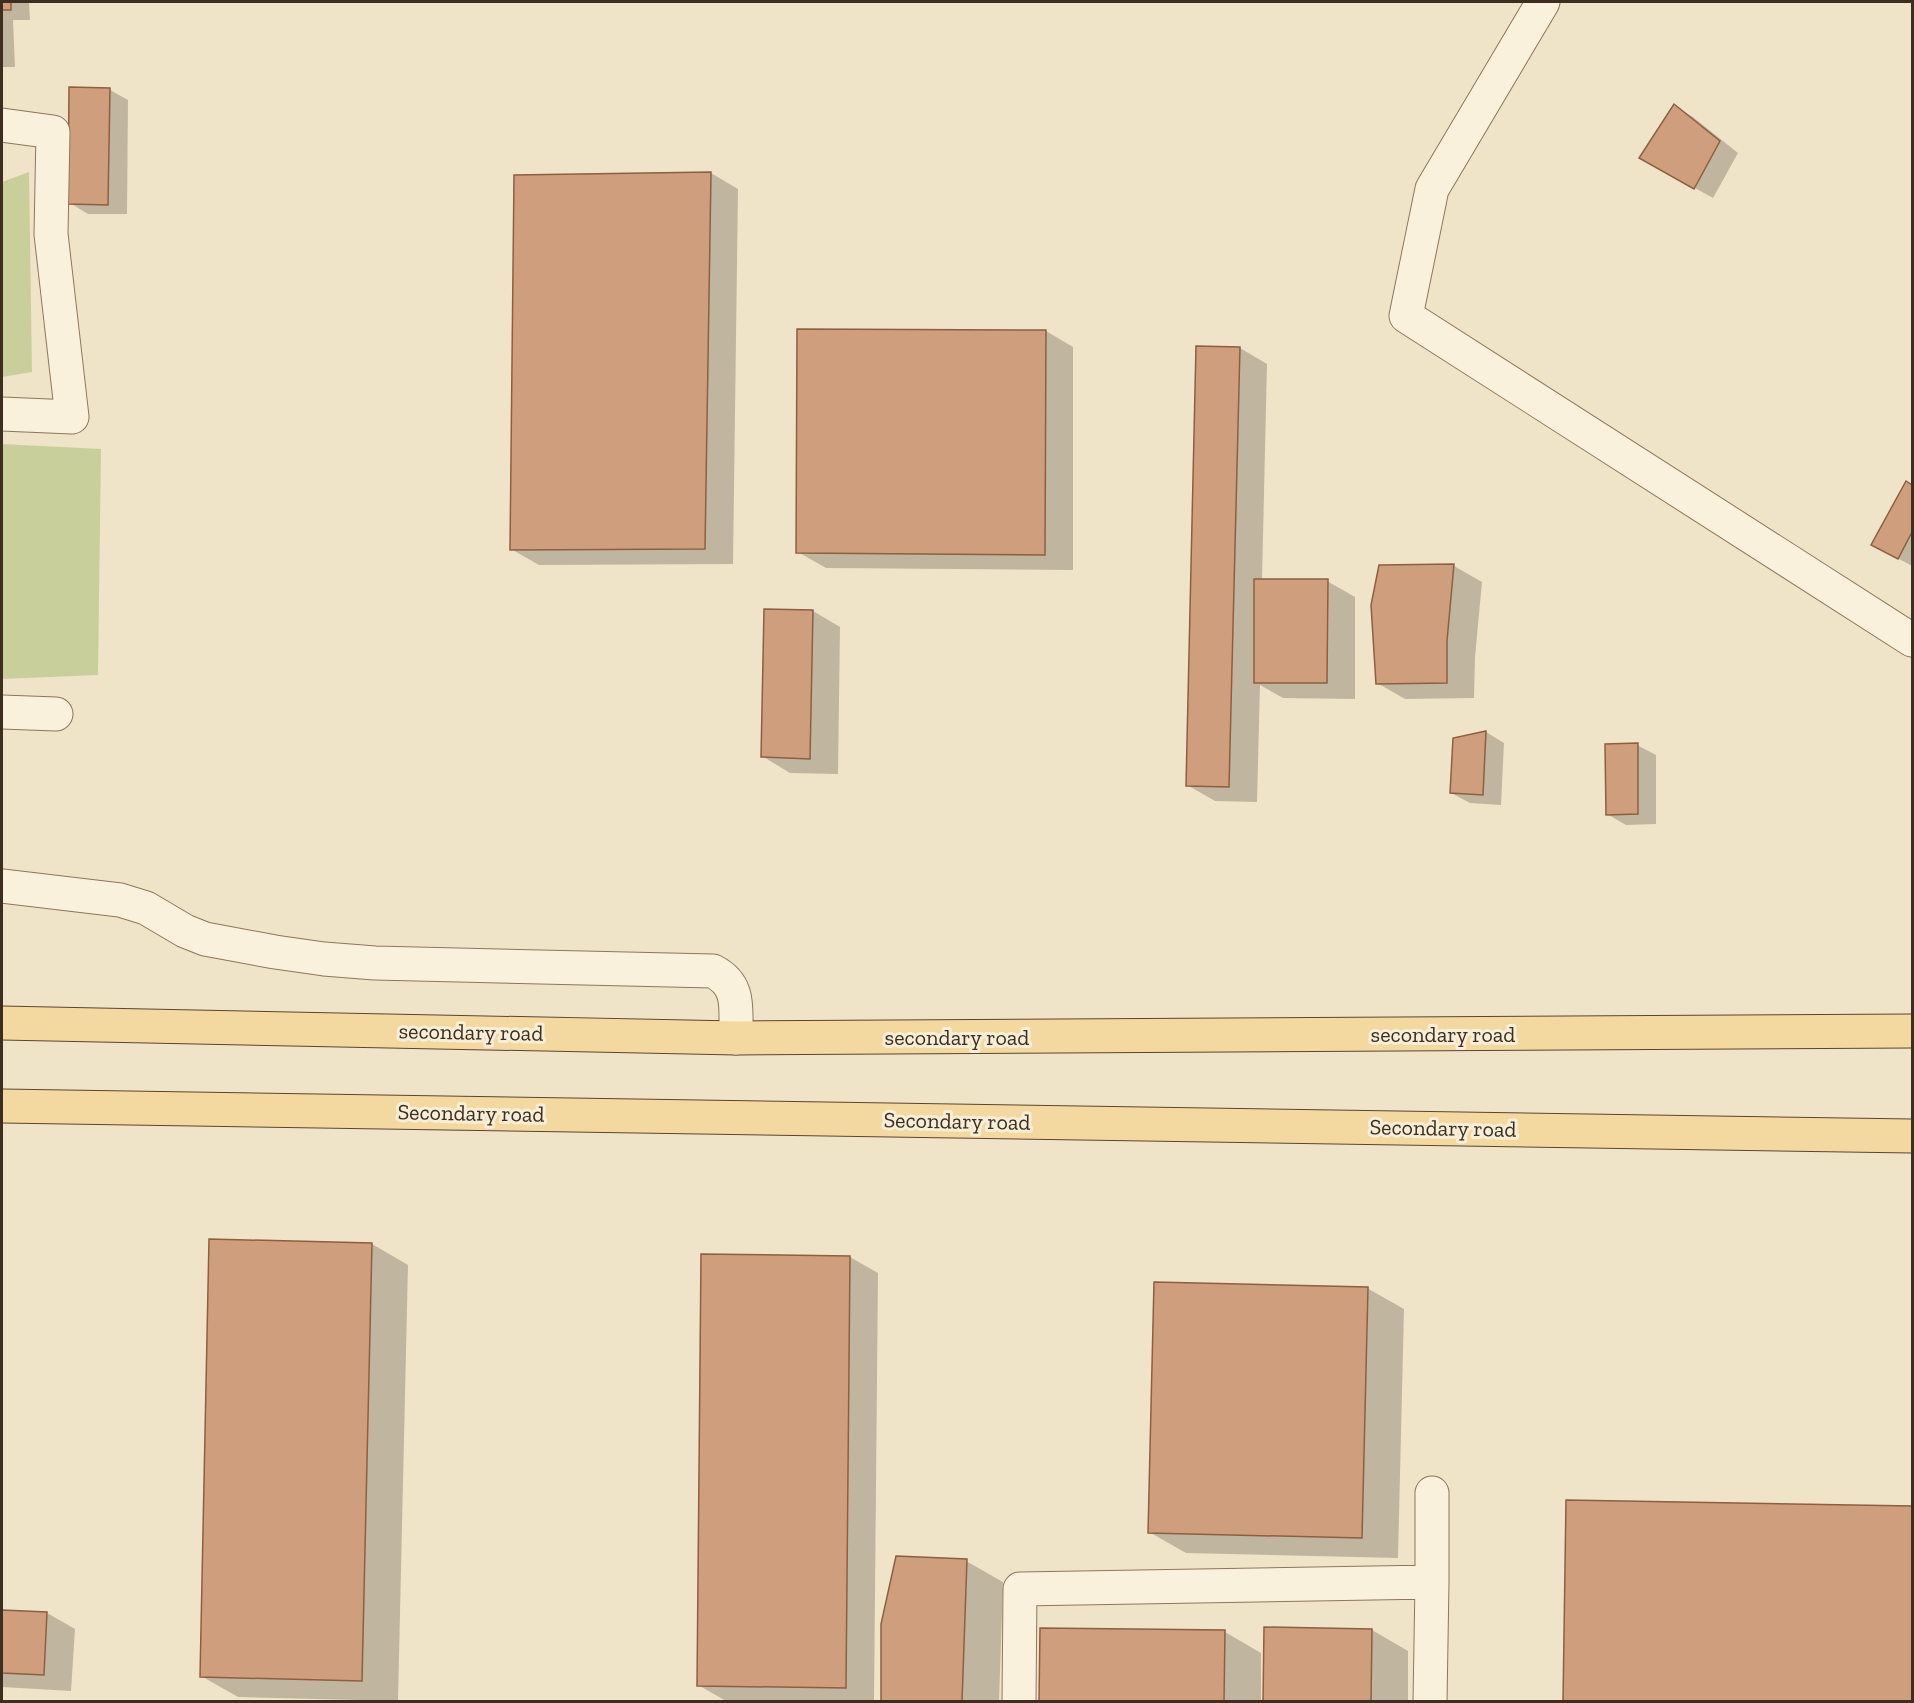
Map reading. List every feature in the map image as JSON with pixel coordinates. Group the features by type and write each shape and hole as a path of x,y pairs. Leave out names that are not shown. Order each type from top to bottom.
{"main road":[{"name":"secondary road","path":"2,1023 736,1038 1912,1031"},
{"name":"Secondary road","path":"2,1106 1912,1136"}],"street":[{"path":"1543,2 1432,189 1406,316 1912,640"},
{"path":"2,124 53,132 51,234 72,417 2,414"},
{"path":"2,712 56,714"},
{"path":"2,886 120,900 146,908 185,931 205,939 324,959 375,963 713,971 724,976 735,996 736,1038"},
{"path":"1430,1701 1432,1492"},
{"path":"1018,1701 1020,1589 1432,1582"}],"green space":[{"path":"29,172 32,372 2,377 2,182"},
{"path":"2,444 101,449 98,675 2,679"}],"building":[{"path":"2,2 11,2 11,10 2,10"},
{"path":"69,87 110,88 108,205 68,204"},
{"path":"1674,104 1720,141 1694,189 1639,158"},
{"path":"711,172 705,549 510,550 514,175"},
{"path":"797,329 1046,330 1045,555 796,553"},
{"path":"1196,346 1240,347 1229,787 1186,786"},
{"path":"1906,481 1912,485 1912,532 1898,559 1871,545"},
{"path":"1454,564 1447,641 1447,683 1376,684 1371,605 1379,565"},
{"path":"1254,579 1328,579 1327,683 1254,683"},
{"path":"764,609 813,610 810,759 761,757"},
{"path":"1486,731 1483,795 1450,793 1453,738"},
{"path":"1638,743 1638,814 1606,815 1605,744"},
{"path":"209,1239 372,1243 362,1681 200,1677"},
{"path":"701,1254 850,1256 846,1688 697,1686"},
{"path":"1154,1282 1368,1287 1362,1538 1148,1533"},
{"path":"1566,1500 1912,1506 1912,1702 1563,1702"},
{"path":"896,1556 967,1559 962,1702 881,1702 881,1624"},
{"path":"2,1610 47,1612 44,1675 2,1673"},
{"path":"1264,1627 1372,1629 1371,1702 1263,1702"},
{"path":"1040,1628 1225,1630 1224,1702 1039,1702"}]}
